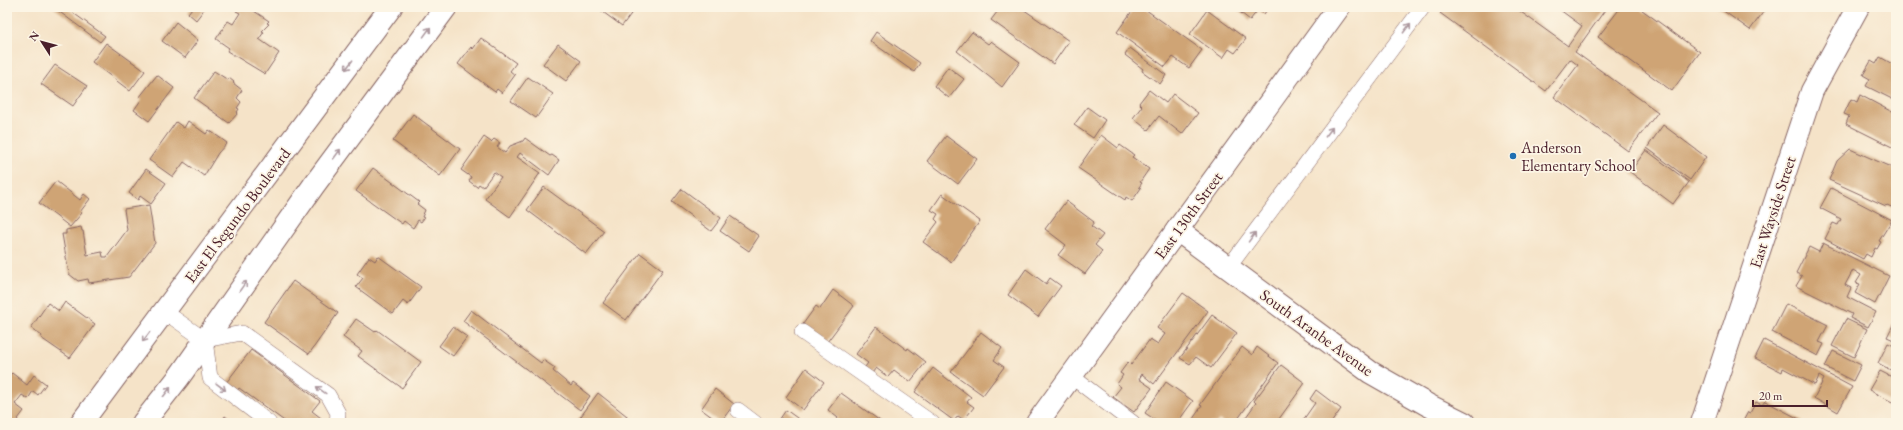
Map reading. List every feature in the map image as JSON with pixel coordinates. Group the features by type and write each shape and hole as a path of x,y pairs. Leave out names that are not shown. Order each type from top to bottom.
{"street":[{"name":"East El Segundo Boulevard","path":"81,423 391,7"},
{"path":"143,423 205,340 314,185 446,7"},
{"name":"East 130th Street","path":"1037,423 1339,7"},
{"name":"East Wayside Street","path":"1702,423 1812,91 1858,7"},
{"name":"South Aranbe Avenue","path":"1177,230 1425,414 1464,423"}],"lane":[{"path":"1228,268 1423,7"},
{"path":"165,312 205,340 242,333 328,395 338,413 337,423"},
{"path":"802,332 932,423"},
{"path":"205,340 210,378 269,423"},
{"path":"1071,376 1133,423"},
{"path":"738,410 755,423"}],"building":[{"path":"53,7 65,7 105,36 100,42"},
{"path":"193,7 206,7 196,20 188,13"},
{"path":"238,7 248,7 269,21 267,23 269,24 262,31 264,32 259,39 279,53 265,74 227,51 229,48 216,39 228,21 233,24 240,13 236,11"},
{"path":"596,7 636,7 622,26"},
{"path":"1001,7 1020,7 1069,41 1053,64 991,20"},
{"path":"1135,7 1142,7 1202,50 1189,68 1173,57 1165,67 1117,32"},
{"path":"1233,7 1269,7 1264,14 1258,10 1250,20"},
{"path":"1444,7 1514,7 1568,46 1582,26 1556,7 1607,7 1575,52 1658,112 1628,151 1554,97 1578,65 1570,59 1546,91 1440,13"},
{"path":"1621,7 1638,7 1700,52 1672,91 1598,37"},
{"path":"1718,7 1767,7 1750,30"},
{"path":"1207,10 1246,39 1235,53 1229,49 1223,58 1190,34"},
{"path":"176,22 198,40 185,58 162,41"},
{"path":"876,32 920,63 914,72 870,41"},
{"path":"972,32 988,44 991,41 1020,62 1002,87 957,51"},
{"path":"481,38 516,63 510,71 515,75 502,93 497,89 495,92 458,64 471,47 473,49"},
{"path":"106,43 145,71 130,91 92,62"},
{"path":"558,44 581,61 566,81 543,64"},
{"path":"1130,48 1166,75 1160,84 1142,71 1143,69 1125,55"},
{"path":"1880,57 1896,66 1896,101 1866,86 1870,79 1863,75 1871,61 1876,64"},
{"path":"55,65 87,86 73,106 41,84"},
{"path":"948,67 964,79 949,98 934,86"},
{"path":"214,71 228,80 229,78 242,90 237,98 241,102 237,108 239,109 237,112 238,113 229,123 194,98"},
{"path":"157,75 174,88 149,121 134,110 141,100 139,98"},
{"path":"528,77 553,94 536,118 511,101"},
{"path":"1149,90 1166,103 1173,94 1198,113 1182,134 1159,116 1148,130 1133,118 1142,106 1139,103"},
{"path":"1860,95 1896,114 1896,149 1846,124 1849,116 1844,114 1851,99 1857,102"},
{"path":"1087,107 1105,120 1093,138 1074,125"},
{"path":"413,114 460,149 440,176 393,141"},
{"path":"188,121 206,134 209,130 227,143 218,153 204,176 184,162 173,177 149,160 176,122 184,128"},
{"path":"1663,125 1706,157 1690,180 1647,148"},
{"path":"1101,135 1118,148 1120,145 1134,155 1132,157 1149,169 1140,182 1142,183 1139,187 1141,188 1132,201 1126,197 1125,200 1078,168"},
{"path":"946,136 977,159 958,184 927,161"},
{"path":"484,137 491,142 494,139 500,143 497,147 505,153 510,146 523,141 525,138 550,156 552,155 559,160 549,175 520,153 517,157 540,173 510,217 485,199 501,177 494,172 483,187 479,184 477,187 469,181 471,177 461,170"},
{"path":"1850,149 1895,169 1896,209 1887,205 1886,206 1829,180 1837,161"},
{"path":"1646,150 1689,182 1673,204 1630,172"},
{"path":"373,168 419,202 417,204 425,210 422,217 424,218 421,222 418,220 413,228 404,221 402,224 356,191"},
{"path":"146,169 166,183 151,204 140,196 138,200 129,193"},
{"path":"56,181 80,200 84,194 90,199 80,212 82,213 70,227 39,203"},
{"path":"544,187 604,231 586,254 527,210"},
{"path":"1831,188 1892,220 1879,241 1881,242 1877,249 1875,248 1871,257 1866,254 1863,259 1825,239 1833,223 1838,225 1841,219 1820,208"},
{"path":"682,189 721,218 711,231 672,202"},
{"path":"942,194 980,221 951,262 923,242 938,222 935,219 938,214 931,210"},
{"path":"1066,201 1094,222 1091,226 1103,235 1095,245 1102,251 1085,274 1058,255 1066,245 1045,229"},
{"path":"149,205 155,243 129,277 89,283 88,279 78,281 69,274 62,234 66,234 66,230 81,227 87,255 102,252 103,257 107,257 127,230 124,209"},
{"path":"730,216 759,236 749,251 720,231"},
{"path":"1823,243 1889,276 1875,304 1855,293 1860,284 1856,283 1861,275 1853,270 1845,285 1851,288 1847,297 1876,312 1868,327 1850,318 1852,314 1796,286 1802,276 1796,273 1809,247 1819,252"},
{"path":"640,253 663,270 626,320 603,303"},
{"path":"378,256 421,287 408,305 403,301 393,314 356,287 363,278 357,274 369,257 375,261"},
{"path":"1026,269 1046,284 1050,278 1061,286 1038,317 1008,295"},
{"path":"293,281 338,313 309,354 264,322"},
{"path":"833,290 854,306 827,342 803,324 816,306 820,309"},
{"path":"1183,293 1208,311 1154,384 1142,374 1139,379 1152,388 1134,412 1113,397 1121,387 1117,384 1123,375 1120,373 1128,362 1131,365 1150,339 1158,344 1165,334 1157,328"},
{"path":"65,302 95,324 70,358 41,338 42,336 31,328 48,303 59,311"},
{"path":"1786,304 1828,325 1819,342 1824,344 1818,356 1772,332"},
{"path":"471,310 541,363 543,360 555,368 553,371 571,386 573,383 590,396 580,410 463,321"},
{"path":"1212,315 1237,333 1211,368 1196,357 1190,364 1180,358"},
{"path":"356,319 375,332 377,330 421,362 402,388 358,356 362,351 343,337"},
{"path":"1846,319 1867,329 1854,357 1832,346"},
{"path":"1896,319 1896,341 1887,337"},
{"path":"453,327 467,337 453,356 439,346"},
{"path":"876,327 926,362 910,382 894,370 888,377 876,368 872,373 865,367 868,363 856,354"},
{"path":"981,332 1002,348 994,360 1004,367 983,395 951,372"},
{"path":"1764,340 1852,387 1838,412 1814,398 1824,379 1819,376 1815,385 1783,368 1782,372 1755,358"},
{"path":"1888,343 1896,347 1896,373 1878,363"},
{"path":"1242,347 1252,355 1257,347 1278,363 1235,423 1223,423 1219,420 1216,423 1190,423 1202,406 1200,405"},
{"path":"251,350 320,401 312,411 321,418 317,423 308,423 305,421 304,423 287,423 239,388 237,391 226,383"},
{"path":"1833,351 1861,365 1853,381 1825,367"},
{"path":"1281,365 1305,383 1276,423 1254,423 1246,417 1256,403 1254,401"},
{"path":"806,368 824,382 803,410 786,397"},
{"path":"933,368 971,397 967,402 974,407 964,420 958,416 954,421 915,392"},
{"path":"1880,371 1896,379 1896,404 1869,390"},
{"path":"12,373 27,385 34,375 46,384 38,395 33,391 28,399 22,395 15,404 24,411 15,423 7,419 7,375 9,376"},
{"path":"1166,382 1193,401 1177,423 1156,423 1157,421 1145,413"},
{"path":"715,389 734,404 720,423 701,409"},
{"path":"1316,390 1341,409 1331,423 1301,423 1315,403 1310,399"},
{"path":"598,393 627,416 625,420 627,421 625,423 576,423"},
{"path":"841,393 883,423 834,423 838,418 828,410"},
{"path":"1765,401 1803,421 1801,423 1742,423 1756,402 1762,405"},
{"path":"786,410 804,423 777,423"},
{"path":"225,416 234,423 220,423"}],"place":[{"name":"Anderson Elementary School","path":"1513,156"}]}
